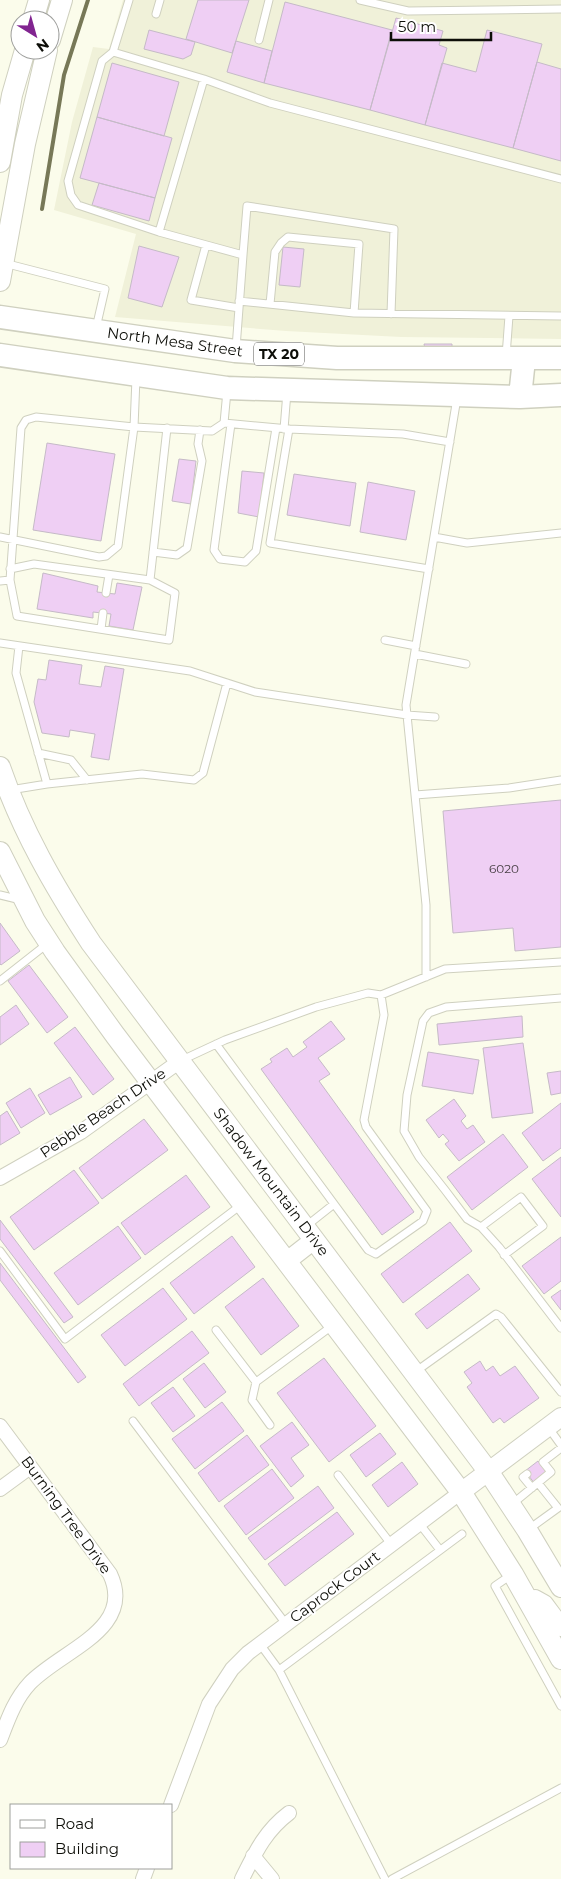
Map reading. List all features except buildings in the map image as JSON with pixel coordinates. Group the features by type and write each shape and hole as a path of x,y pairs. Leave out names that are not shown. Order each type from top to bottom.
{"main road":[{"path":"1,154 9,94 21,60"},
{"path":"1,272 34,100 44,60"},
{"path":"9,94 34,100"},
{"name":"North Mesa Street","path":"0,317 235,351 337,358 561,358"},
{"path":"227,388 235,351"},
{"path":"0,355 227,388 520,397 561,395"},
{"path":"515,359 520,397"},
{"name":"Shadow Mountain Drive","path":"0,767 5,789 30,841 64,902 91,943 488,1471 527,1530 561,1587"},
{"path":"0,852 24,900 49,942 151,1082 461,1492 513,1574 561,1658"}],"street":[{"name":"Pebble Beach Drive","path":"0,1178 81,1132 180,1061"},
{"path":"287,1261 309,1234"},
{"name":"Caprock Court","path":"170,1804 209,1704 232,1669 286,1624 554,1422"},
{"name":"Burning Tree Drive","path":"0,1426 110,1574 116,1585 117,1604 111,1618 103,1627 36,1677 25,1688 12,1709 0,1740"},
{"path":"0,1489 30,1466"},
{"path":"529,1601 535,1599 544,1604 561,1627"},
{"path":"242,1879 260,1841 275,1824 289,1813"},
{"path":"253,1856 272,1879"}],"lane":[{"path":"129,0 113,52 102,62 68,181 72,195 78,205 159,232 243,255"},
{"path":"156,14 160,0"},
{"path":"259,40 269,0"},
{"path":"360,0 408,11 561,9"},
{"path":"113,52 204,79 270,104 561,179"},
{"path":"159,232 204,79"},
{"path":"235,351 247,206 394,229 391,314"},
{"path":"270,304 275,252 281,242 288,237 359,244 354,313"},
{"path":"206,245 191,300 239,304 270,304 354,313 561,316"},
{"path":"1,272 105,289 96,331"},
{"path":"508,316 515,359"},
{"path":"0,537 99,557 106,556 118,546 134,427 136,375"},
{"path":"227,388 228,424 214,550 220,558 245,562 256,552 283,429"},
{"path":"287,390 270,543 429,569"},
{"path":"426,977 426,906 406,705 458,395"},
{"path":"10,569 34,564 150,580 175,593 169,640 17,616 10,580 10,569 21,428 26,420 36,417 134,427 212,431 228,424 283,429 404,434 450,442"},
{"path":"150,580 167,428"},
{"path":"153,552 177,555 188,548 202,461 198,444 200,430"},
{"path":"434,537 467,543 561,533"},
{"path":"106,593 109,575"},
{"path":"0,580 10,580"},
{"path":"100,629 103,613"},
{"path":"385,640 416,646"},
{"path":"0,643 190,671 255,692 407,715 435,717"},
{"path":"19,646 16,673 46,784"},
{"path":"414,654 466,664"},
{"path":"5,789 142,774 190,780 198,777 203,773 227,683"},
{"path":"38,753 71,760 88,780"},
{"path":"415,795 509,788 561,780"},
{"path":"0,895 7,899 24,900"},
{"path":"0,981 49,942"},
{"path":"180,1061 216,1044 316,1007 368,994 381,995 445,970 561,962"},
{"path":"216,1044 368,1250 376,1254 424,1221 427,1210 366,1127 364,1120 384,1016 381,995"},
{"path":"561,998 446,1007 429,1013 424,1021 407,1095 404,1131 419,1157 468,1219 480,1227 504,1255 561,1328"},
{"path":"480,1227 521,1197 543,1226 504,1255"},
{"path":"0,1251 65,1338 244,1204"},
{"path":"309,1234 334,1204"},
{"path":"414,1372 496,1314 502,1317 561,1392"},
{"path":"270,1425 252,1400 256,1382 334,1324"},
{"path":"216,1330 256,1382"},
{"path":"133,1421 286,1624"},
{"path":"511,1506 551,1472 542,1463 561,1446 554,1422"},
{"path":"527,1474 523,1477 558,1508 527,1530"},
{"path":"338,1475 391,1544"},
{"path":"419,1523 440,1550"},
{"path":"279,1670 462,1534"},
{"path":"513,1574 495,1586 561,1706"},
{"path":"260,1644 279,1670 385,1879"},
{"path":"392,1879 561,1788"}],"shaded area":[{"path":"123,0 561,0 561,339 401,337 286,331 115,317 136,234 54,210 72,122 93,47 109,49"}],"waterway":[{"path":"42,209 64,75 88,0"}]}
